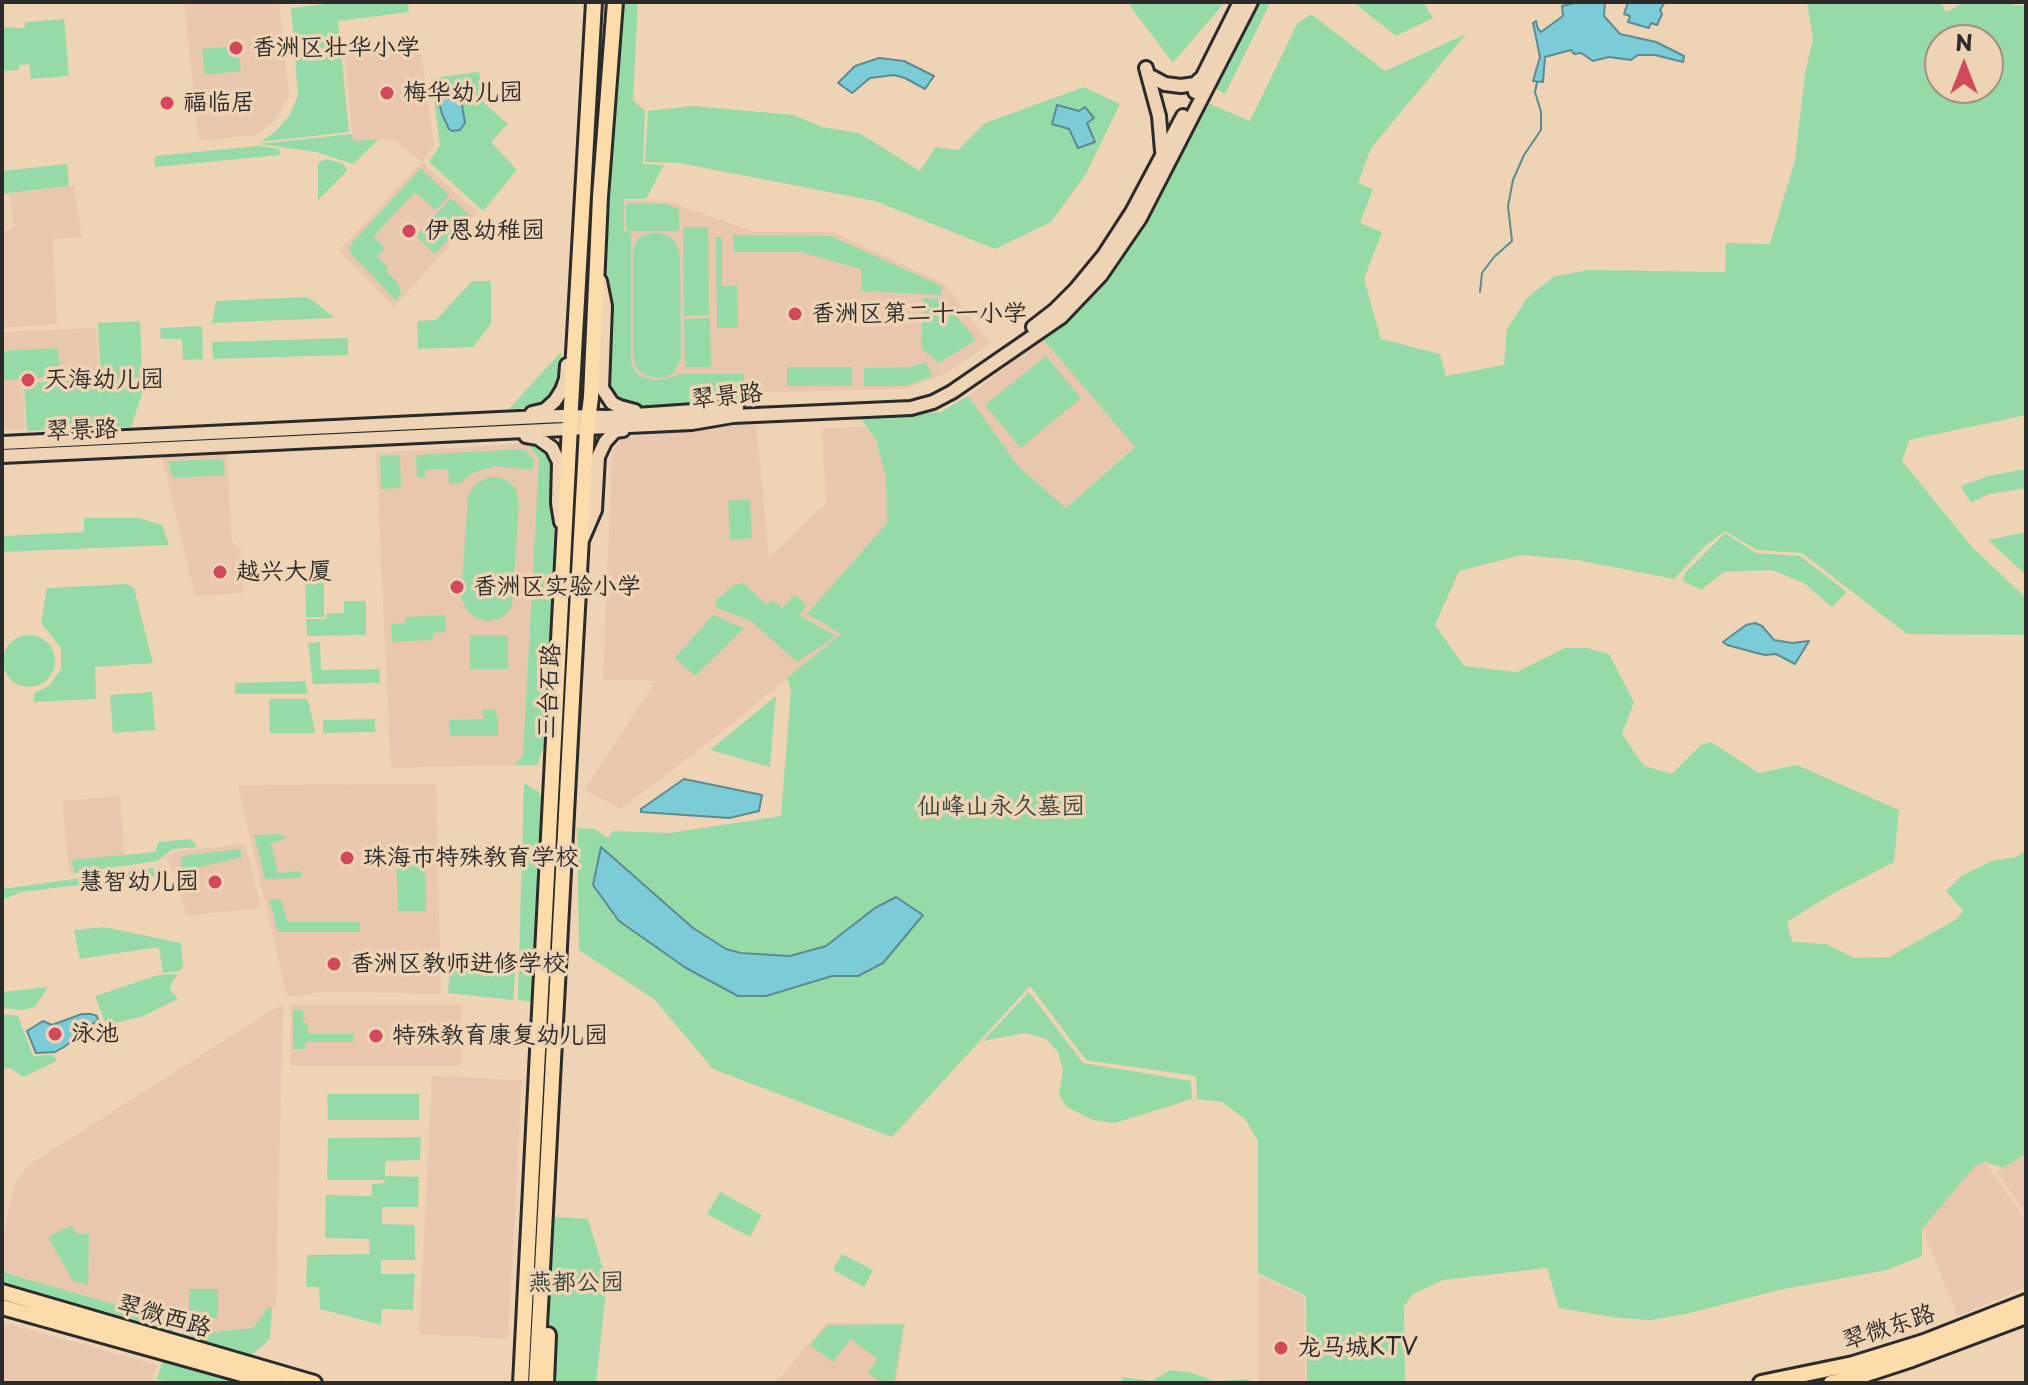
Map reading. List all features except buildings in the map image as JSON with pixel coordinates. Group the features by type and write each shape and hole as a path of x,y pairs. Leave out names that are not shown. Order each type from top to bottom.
{"main road":[{"name":"三台石路","path":"521,1383 594,2"},
{"name":"三台石路","path":"536,1383 600,197 615,2"},
{"name":"翠景路","path":"589,422 601,417 744,407 908,400 942,390 1055,310 1104,255 1132,212 1240,2"},
{"name":"翠景路","path":"2,456 511,432 589,422 646,426 733,416 911,408 933,402 1061,317 1101,275 1140,218 1251,2"},
{"path":"1163,153 1159,116 1149,73 1165,84 1181,86 1195,84 1202,77"},
{"path":"515,418 545,410 562,390 566,379 571,291 581,243"},
{"path":"597,265 605,306 601,383 606,396 625,409 678,413"},
{"name":"翠景路","path":"2,443 515,418 571,423"},
{"path":"581,544 595,510 598,457 605,442 615,431 646,426"},
{"path":"511,432 538,438 552,448 559,462 558,503 565,544"},
{"path":"511,1383 516,1305 528,1246"},
{"path":"542,1262 549,1301 546,1383"},
{"name":"翠微西路","path":"2,1292 314,1383"},
{"name":"翠微东路","path":"1761,1383 1853,1364 1924,1342 2026,1302"},
{"name":"翠微西路","path":"2,1307 274,1383"},
{"name":"翠微东路","path":"1831,1383 1912,1359 2026,1316"}],"shaded area":[{"name":"香洲区壮华小学","path":"184,2 279,2 289,95 275,121 255,135 199,141"},
{"name":"梅华幼儿园","path":"420,43 434,145 422,162 393,139 353,141 344,51"},
{"name":"伊恩幼稚园","path":"422,162 477,213 394,308 339,250"},
{"path":"74,186 82,237 53,239 57,324 2,328 2,231 14,226 10,194"},
{"name":"香洲区第二十一小学","path":"621,200 668,201 754,232 832,232 945,284 990,344 946,373 907,389 660,395 621,376"},
{"name":"天海幼儿园","path":"96,328 98,367 86,378 23,382 25,429 2,430 2,332"},
{"path":"1043,339 1135,446 1066,508 1019,467 968,396"},
{"path":"756,423 769,557 826,504 822,428 866,427 876,440 886,477 887,523 807,614 841,634 718,735 621,809 584,790 656,681 603,680 612,452 622,438"},
{"name":"香洲区实验小学","path":"527,443 539,458 523,755 515,765 391,768 376,453"},
{"path":"227,454 232,541 241,550 244,593 195,596 162,457"},
{"name":"珠海市特殊教育学校","path":"436,784 441,994 326,992 287,997 238,785"},
{"path":"120,796 125,864 69,872 62,801"},
{"name":"慧智幼儿园","path":"245,844 261,908 187,916 167,856 175,851"},
{"path":"283,1003 276,1308 268,1308 253,1328 213,1332 2,1272 2,1237 14,1186 24,1170"},
{"name":"特殊教育康复幼儿园","path":"291,1005 461,1005 461,1066 290,1066"},
{"path":"432,1076 522,1080 508,1339 419,1334"},
{"path":"2026,1155 2026,1215 1997,1172"},
{"path":"1985,1162 2026,1221 2026,1287 1958,1316 1922,1229 1975,1166"},
{"name":"龙马城KTV","path":"1259,1276 1304,1297 1305,1383 1259,1383"},
{"path":"2,1322 157,1365 151,1383 2,1383"},
{"path":"827,1323 905,1323 896,1383 775,1383"}],"green space":[{"path":"342,2 408,2 409,12 338,21 349,132 260,142 276,131 289,116 298,96 291,8"},
{"path":"615,2 638,2 633,100 645,111 643,164 664,165 646,199 624,199 624,232 631,233 631,363 640,376 654,380 682,374 744,374 744,407 678,413 639,411 606,396 598,265"},
{"path":"1127,2 1225,2 1173,63"},
{"path":"1253,2 1270,3 1225,94 1212,87"},
{"path":"1353,2 1423,2 1433,18 1396,36"},
{"name":"仙峰山永久墓园","path":"1807,2 1940,2 1946,12 1964,2 2011,2 2026,6 2026,415 1909,440 1902,461 1972,547 2026,598 2026,635 1907,634 1802,553 1757,550 1725,531 1704,547 1674,579 1577,560 1522,555 1459,571 1435,625 1464,666 1517,672 1565,648 1587,648 1609,654 1634,702 1622,734 1644,766 1672,774 1701,745 1711,742 1759,773 1797,765 1899,810 1894,862 1832,894 1787,922 1792,942 1826,944 1854,958 1889,957 1957,919 1963,911 1946,891 1961,876 1992,861 2016,857 2026,851 2026,1154 2003,1168 1985,1162 1975,1166 1922,1229 1922,1256 1887,1270 1779,1290 1651,1320 1559,1308 1547,1268 1443,1280 1413,1294 1404,1306 1405,1383 1307,1383 1306,1296 1258,1273 1258,1141 1245,1119 1222,1102 1197,1099 1196,1076 1086,1060 1030,986 892,1137 713,1069 654,999 579,950 577,828 595,829 608,838 613,831 670,833 781,816 791,690 787,678 841,634 807,614 887,523 886,477 876,440 860,417 941,412 968,396 1019,467 1066,508 1135,447 1043,339 1108,278 1145,223 1205,102 1250,121 1297,24 1311,14 1385,71 1466,34 1371,148 1358,183 1373,189 1360,223 1382,232 1364,279 1381,339 1440,354 1446,376 1504,365 1507,329 1527,298 1553,277 1587,270 1725,272 1726,243 1770,244 1795,160 1805,74 1813,38","holes":["896,897 858,976 832,976 766,996 693,928 726,949 790,956 826,946 875,908"]},
{"path":"64,19 69,76 31,79 29,64 19,65 19,70 2,71 2,27 25,28 25,22"},
{"path":"238,46 241,71 205,75 202,49"},
{"path":"479,72 484,103 508,124 491,142 517,170 483,211 429,162 440,145 431,78"},
{"path":"1084,87 1120,104 1086,174 1051,222 995,249 875,201 679,163 645,162 648,111 693,106 794,115 822,127 859,133 920,171 936,147 958,150 985,123"},
{"path":"352,134 353,141 379,139 353,164 316,152 259,144"},
{"path":"259,146 279,149 280,155 155,167 155,156"},
{"path":"326,159 344,164 347,171 318,200 318,163"},
{"path":"67,164 69,186 2,194 2,171"},
{"path":"421,168 449,195 436,210 415,192 373,237 385,248 377,257 388,267 387,272 400,288 401,294 395,300 349,251 352,243"},
{"path":"451,198 470,216 435,254 416,236"},
{"path":"626,203 667,204 679,209 679,231 626,231"},
{"path":"683,227 708,227 709,315 684,316"},
{"path":"652,233 670,237 676,243 680,256 681,358 674,372 658,378 639,371 633,357 633,249 639,237"},
{"path":"733,235 831,236 942,286 942,295 862,291 861,269 801,252 734,252"},
{"path":"716,237 722,237 722,286 737,286 738,328 717,328"},
{"path":"472,281 491,281 491,324 473,347 418,349 417,321 436,320"},
{"path":"306,297 335,318 212,323 216,301"},
{"path":"923,298 943,299 976,340 939,363 921,348"},
{"path":"710,318 711,367 685,367 684,319"},
{"path":"140,321 143,391 131,427 27,431 24,383 86,380 100,367 98,323"},
{"path":"202,326 203,359 183,360 182,339 161,339 160,328"},
{"path":"348,338 348,355 213,359 212,342"},
{"path":"58,348 60,377 2,380 2,351"},
{"path":"560,353 564,360 562,379 551,399 540,407 509,409"},
{"path":"1046,356 1081,398 1021,448 985,405"},
{"path":"926,362 932,376 906,386 864,386 864,368 912,367"},
{"path":"787,367 852,367 852,386 787,386"},
{"path":"527,443 546,449 556,464 548,736 537,765 515,765 523,755 539,459"},
{"path":"524,449 534,460 533,470 496,466 472,473 461,483 449,484 448,469 425,470 425,477 417,478 416,455"},
{"path":"400,455 401,488 381,489 380,456"},
{"path":"223,459 225,475 172,478 168,461"},
{"path":"2026,470 2026,488 1989,494 1971,503 1961,486 1989,476"},
{"path":"488,477 508,481 516,490 519,502 512,606 499,619 486,621 467,611 461,597 468,496 475,484"},
{"path":"750,499 752,538 730,540 728,501"},
{"path":"84,518 138,518 162,525 169,545 2,552 2,536 84,532"},
{"path":"2026,532 2026,575 1988,540"},
{"path":"1725,533 1756,553 1800,556 1847,592 1832,607 1804,583 1772,570 1724,572 1701,590 1683,581 1684,574"},
{"path":"305,578 324,578 324,617 306,617"},
{"path":"743,583 767,605 773,600 782,608 795,595 807,605 799,615 836,636 797,662 751,621 717,608 715,601 734,585"},
{"path":"127,584 134,588 153,663 95,667 96,699 34,702 34,693 49,686 61,669 61,648 41,623 47,588"},
{"path":"344,601 366,601 366,635 307,636 306,619 326,619 327,613 344,613"},
{"path":"445,615 446,632 433,633 433,640 392,642 391,624 405,623 405,617"},
{"path":"713,615 744,628 695,676 675,658"},
{"path":"29,635 47,643 55,661 47,679 29,687 11,679 3,661 11,643"},
{"path":"470,635 508,635 508,669 470,669"},
{"path":"320,642 321,670 379,669 380,683 313,684 308,643"},
{"path":"305,681 308,694 235,694 235,683"},
{"path":"152,692 155,730 113,733 110,695"},
{"path":"776,696 770,767 710,750"},
{"path":"269,699 308,699 315,733 270,733"},
{"path":"483,710 495,710 498,736 450,736 449,720 483,719"},
{"path":"375,719 375,732 323,733 323,720"},
{"path":"524,783 539,792 547,811 537,1002 518,1000"},
{"path":"279,834 288,838 271,843 278,873 301,871 301,878 265,879 254,835"},
{"path":"191,839 197,847 173,849 157,861 74,873 72,860 155,852 159,842"},
{"path":"240,849 242,857 183,871 180,859 187,855"},
{"path":"396,853 425,853 426,911 398,911"},
{"path":"153,868 155,876 21,892 2,900 2,889"},
{"path":"269,899 281,899 288,922 360,922 360,932 278,932"},
{"path":"104,927 181,943 183,966 180,971 163,973 159,947 80,959 74,930"},
{"path":"450,967 515,973 513,1000 448,993"},
{"path":"178,974 170,990 178,999 141,1017 106,1025 95,996 158,975"},
{"path":"48,987 35,1007 22,1010 2,1008 2,992"},
{"path":"1029,992 1083,1063 1191,1081 1192,1099 1115,1123 1093,1120 1067,1107 1059,1095 1063,1070 1058,1052 1046,1039 1025,1033 983,1041"},
{"path":"293,1010 303,1010 303,1023 307,1023 308,1034 354,1034 354,1042 306,1042 305,1049 293,1049"},
{"path":"2,1014 18,1016 33,1056 54,1055 57,1061 23,1077 10,1068 2,1069"},
{"path":"327,1094 419,1094 419,1120 328,1120"},
{"path":"421,1137 420,1160 385,1161 385,1176 419,1177 418,1207 382,1207 382,1224 415,1225 415,1260 381,1260 381,1274 415,1274 413,1310 382,1309 381,1325 320,1309 319,1287 306,1287 307,1255 370,1254 369,1239 325,1238 326,1195 372,1196 372,1184 385,1183 384,1180 327,1180 328,1138"},
{"path":"720,1192 762,1215 750,1237 707,1214"},
{"name":"燕都公园","path":"545,1216 588,1219 607,1282 596,1383 546,1383 549,1301 542,1262"},
{"path":"71,1225 77,1234 89,1234 88,1285 73,1281 48,1237"},
{"path":"842,1254 873,1270 864,1287 833,1270"},
{"path":"2,1272 173,1321 173,1338 2,1287"},
{"path":"189,1289 218,1289 218,1318 189,1318"},
{"path":"268,1308 272,1308 270,1339 247,1359 182,1341 183,1323 213,1332 253,1328"},
{"path":"904,1324 894,1383 883,1383 868,1373 877,1359 851,1339 833,1362 810,1345 828,1325"},
{"path":"164,1356 255,1383 169,1383 157,1379"},
{"path":"1170,1370 1192,1373 1214,1381 1249,1379 1249,1383 1122,1383 1122,1377 1152,1381"}],"water":[{"path":"1579,2 1605,2 1604,16 1620,34 1656,42 1684,56 1683,62 1655,55 1638,55 1631,60 1609,57 1593,61 1571,50 1545,57 1543,82 1533,81 1540,57 1533,23 1536,21 1541,32 1563,16 1562,6"},
{"path":"1628,2 1665,2 1657,25 1651,23 1649,28 1628,22 1630,16 1624,14"},
{"path":"879,58 904,61 934,76 925,89 894,75 870,78 852,93 838,83 855,66"},
{"path":"446,86 457,90 462,105 465,123 460,130 449,129 442,114 440,91"},
{"path":"1057,105 1079,111 1085,107 1094,118 1087,123 1095,142 1078,148 1069,129 1052,124"},
{"path":"1755,623 1762,626 1774,640 1792,643 1809,641 1795,664 1776,654 1765,655 1723,642 1746,625"},
{"path":"684,779 762,795 759,811 729,818 641,812"},
{"path":"601,847 693,928 726,949 741,953 790,956 826,946 875,908 896,897 923,915 883,963 858,976 832,976 766,996 738,996 686,968 619,921 593,885"},
{"name":"泳池","path":"82,1014 97,1016 98,1020 55,1052 36,1053 27,1031 43,1021 52,1025"}],"waterway":[{"path":"1480,292 1482,273 1512,241 1508,206 1513,180 1524,155 1541,130 1541,112 1535,92 1537,82"}],"place":[{"name":"香洲区壮华小学","path":"236,48"},
{"name":"梅华幼儿园","path":"387,93"},
{"name":"福临居","path":"167,103"},
{"name":"伊恩幼稚园","path":"409,231"},
{"name":"香洲区第二十一小学","path":"795,314"},
{"name":"天海幼儿园","path":"28,380"},
{"name":"越兴大厦","path":"220,572"},
{"name":"香洲区实验小学","path":"457,587"},
{"name":"珠海市特殊教育学校","path":"347,858"},
{"name":"慧智幼儿园","path":"215,882"},
{"name":"香洲区教师进修学校","path":"334,964"},
{"name":"泳池","path":"55,1034"},
{"name":"特殊教育康复幼儿园","path":"376,1036"},
{"name":"龙马城KTV","path":"1281,1348"}]}
